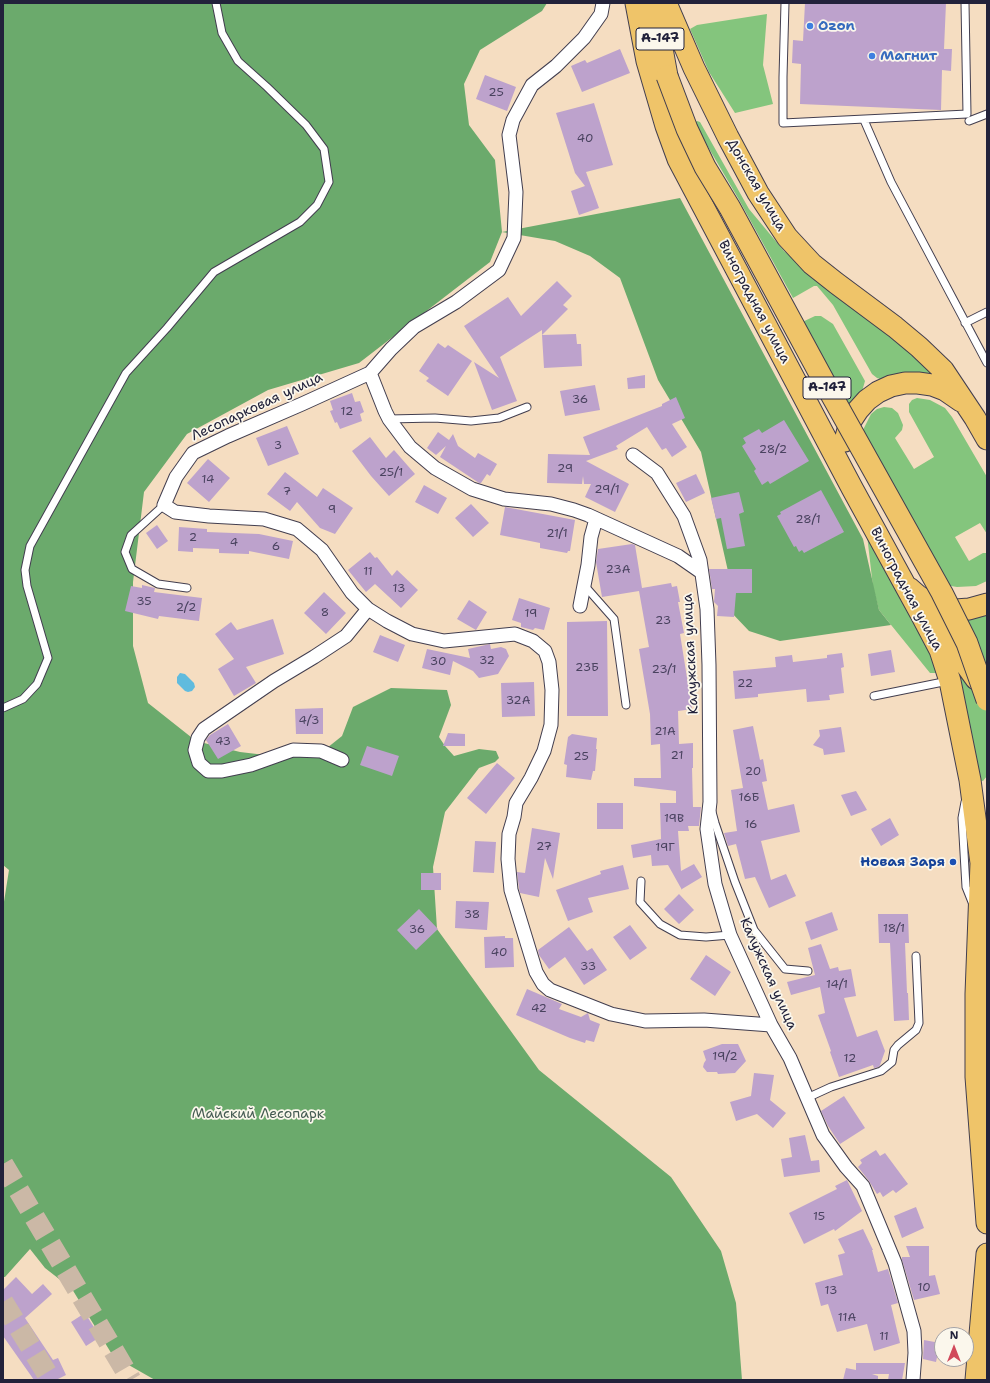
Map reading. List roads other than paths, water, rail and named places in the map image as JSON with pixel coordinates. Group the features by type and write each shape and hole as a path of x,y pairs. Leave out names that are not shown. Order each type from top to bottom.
{"main road":[{"name":"Виноградная улица","path":"636,3 647,61 666,126 678,159 852,488 940,650 950,681 970,780 981,863 976,994 976,1077 987,1223"},
{"name":"А-147","path":"651,3 659,32 668,76 687,130 706,168 730,208 827,388 942,593 967,643 987,700"},
{"name":"Донская улица","path":"666,3 694,68 728,137 758,193 787,237 812,264 920,347 943,370 987,439"},
{"name":"А-147","path":"852,488 844,463 843,448 846,435 850,422 858,410 867,400 878,392 891,386 905,383 932,385 957,397 975,418"},
{"name":"А-147","path":"898,573 907,586 929,603 956,610 969,609 987,604"},
{"name":"А-147","path":"898,573 915,598 940,627 978,681 987,689"},
{"name":"А-147","path":"977,829 979,810 987,792"},
{"path":"977,1380 987,1254"},
{"path":"977,1380 987,1334"}],"street":[{"path":"603,3 601,14 584,38 556,66 532,85 513,120 509,135 516,192 514,238 499,270 456,302 414,327 391,349 370,373 389,419 410,447 435,468 472,489 504,499 551,504 574,510 678,556 701,572"},
{"name":"Лесопарковая улица","path":"164,505 176,477 193,453 370,373"},
{"name":"Калужская улица","path":"633,455 657,473 684,516 700,560 707,609 709,665 710,802 707,829 715,884 730,935 771,1025 790,1058 823,1135 846,1167 863,1186 895,1263 914,1331 915,1353 913,1380"},
{"path":"164,505 175,512 209,516 264,519 297,529 322,550 352,593 368,609 387,622 412,634 444,641 515,634 533,641 545,651 549,662 552,690 551,725 544,751 531,778 516,803 509,834 508,859 511,890 536,972 543,984 550,990 611,1014 645,1021 704,1020 771,1025"},
{"path":"580,606 591,537 596,520"},
{"path":"342,760 321,751 293,750 251,765 222,771 208,771 199,763 195,750 198,738 204,728 274,681 346,636 368,609"}],"lane":[{"path":"3,708 23,700 37,684 48,658 27,586 25,570 30,546 126,373 167,328 214,272 300,222 317,205 329,182 324,149 306,125 238,61 222,33 216,3"},
{"path":"785,3 783,123 967,114 965,3"},
{"path":"969,121 987,114"},
{"path":"864,120 891,182 987,363"},
{"path":"965,322 987,312"},
{"path":"389,419 435,418 471,421 499,418 527,407"},
{"path":"164,505 131,535 126,552 132,569 158,584 187,588"},
{"path":"584,585 614,619 626,705"},
{"path":"874,696 950,681"},
{"path":"970,780 962,818 966,887 979,919"},
{"path":"710,802 715,823 754,930 785,969 808,971"},
{"path":"641,881 640,902 660,924 680,935 706,937 730,935"},
{"path":"807,1098 831,1087 881,1071 892,1062 894,1050 916,1030 920,1023 916,956"}],"water":[{"path":"180,673 185,674 194,683 195,687 192,691 185,691 177,683 177,677"}],"tunnel":[{"path":"3,1164 131,1380"},
{"path":"3,1302 51,1380"}],"place":[{"name":"Ozon","path":"810,26"},
{"name":"Магнит","path":"872,56"},
{"name":"Новая Заря","path":"953,862"}],"park label":[{"name":"Майский Лесопарк","path":"258,1114"}]}
